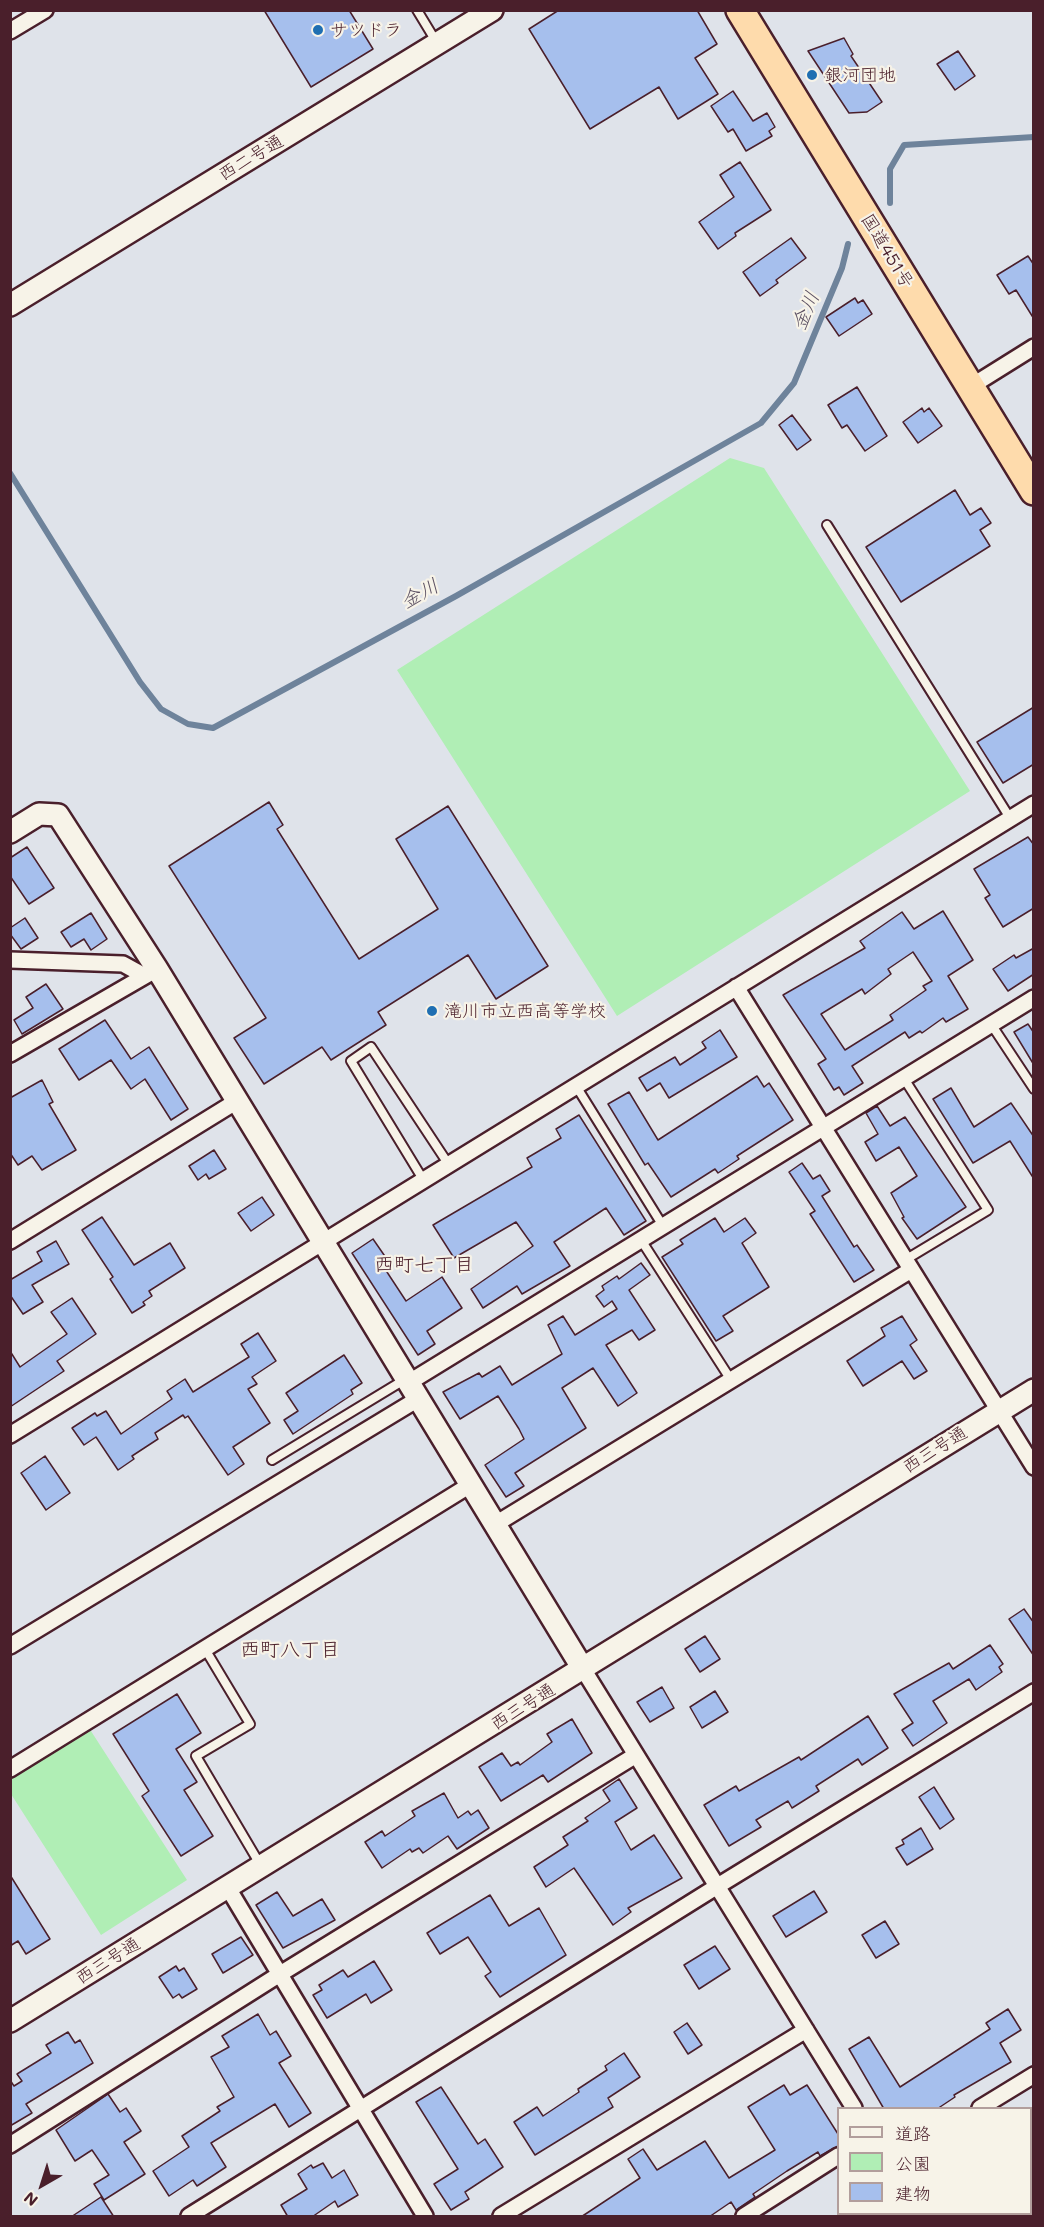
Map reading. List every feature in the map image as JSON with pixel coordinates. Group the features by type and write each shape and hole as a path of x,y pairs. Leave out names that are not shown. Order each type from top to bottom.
{"highway":[{"name":"国道451号","path":"740,10 1034,491"}],"street":[{"path":"12,26 45,10"},
{"name":"西二号通","path":"10,306 492,10"},
{"path":"970,387 1034,347"},
{"path":"10,1435 1034,804"},
{"path":"10,832 39,814 58,815 150,972 237,1101 494,1525 853,2107"},
{"path":"10,960 123,964 150,972"},
{"path":"10,1054 150,972"},
{"path":"736,987 1034,1467"},
{"path":"10,1646 641,1239 1034,998"},
{"path":"10,1240 237,1101"},
{"path":"494,1525 731,1380 908,1265"},
{"name":"西三号通","path":"10,2021 1034,1390"},
{"path":"10,1769 470,1485"},
{"path":"189,2217 716,1887 1034,1692"},
{"path":"10,2145 280,1974 636,1755"},
{"path":"228,1888 425,2217"},
{"path":"501,2217 806,2030"},
{"path":"983,2107 1034,2075"},
{"path":"744,2217 837,2157"}],"lane":[{"path":"417,10 438,44"},
{"path":"827,525 1010,818"},
{"path":"991,1024 1034,1089"},
{"path":"424,1181 351,1061 371,1047 449,1165"},
{"path":"903,1077 988,1210 908,1265"},
{"path":"576,1086 663,1226"},
{"path":"641,1239 731,1380"},
{"path":"272,1460 411,1387"},
{"path":"205,1649 250,1724 196,1756 262,1867"}],"green space":[{"path":"730,458 764,468 970,791 617,1016 397,670"},
{"path":"89,1728 187,1880 101,1935 11,1794 11,1778"}],"building":[{"name":"サツドラ","path":"264,10 349,10 373,49 311,87"},
{"path":"559,10 697,10 717,44 695,58 718,94 678,119 659,87 590,129 529,29"},
{"path":"844,38 853,54 851,56 882,102 867,112 849,113 808,51"},
{"path":"958,51 975,76 955,90 937,64"},
{"path":"733,91 753,121 767,113 775,127 769,131 772,136 746,151 733,129 728,132 711,106"},
{"path":"740,162 771,210 735,233 736,236 718,249 699,222 734,197 720,175"},
{"path":"791,238 806,258 776,280 778,283 760,296 743,272"},
{"path":"1028,256 1034,265 1034,319 1016,290 1009,294 997,275"},
{"path":"855,298 858,303 863,300 872,314 839,336 826,317"},
{"path":"857,387 887,436 865,451 847,425 842,428 828,405"},
{"path":"922,408 924,412 929,408 942,426 918,443 903,422"},
{"path":"792,415 811,440 797,450 779,425"},
{"path":"955,490 970,515 981,508 991,523 980,530 990,546 901,602 866,547"},
{"path":"1034,707 1034,764 1003,783 977,742"},
{"path":"269,802 283,825 277,829 359,959 438,909 396,839 448,806 548,966 496,999 468,955 378,1012 386,1025 331,1060 322,1047 264,1084 234,1038 266,1018 169,866"},
{"path":"1028,837 1034,845 1034,908 1003,927 985,898 990,895 974,869"},
{"path":"27,847 54,888 29,904 10,876 10,858"},
{"path":"943,911 973,960 948,976 968,1009 946,1022 943,1018 922,1033 920,1031 909,1038 905,1032 852,1066 863,1083 844,1095 839,1087 834,1090 818,1064 826,1059 783,995 865,948 860,941 902,912 914,929","holes":["913,952 932,981 923,986 926,990 890,1015 893,1020 845,1050 821,1014 862,989 865,994 891,974 888,969"]},
{"path":"91,913 107,939 91,950 84,939 71,947 61,932"},
{"path":"25,918 38,938 21,949 10,934 10,928"},
{"path":"1034,948 1034,974 1008,991 993,969 1014,955 1016,958"},
{"path":"46,984 63,1009 22,1034 14,1020 33,1008 26,997"},
{"path":"105,1020 131,1059 149,1047 188,1109 171,1120 145,1079 131,1089 111,1060 79,1080 59,1049"},
{"path":"1028,1024 1034,1033 1034,1065 1014,1032"},
{"path":"720,1030 737,1057 669,1098 660,1083 647,1091 639,1078 675,1057 680,1065 706,1048 702,1042"},
{"path":"757,1076 764,1087 769,1083 793,1120 737,1156 739,1159 718,1173 715,1169 671,1197 648,1163 645,1165 608,1104 629,1092 658,1140"},
{"path":"42,1080 53,1102 49,1104 76,1150 42,1170 32,1156 18,1165 10,1153 10,1098"},
{"path":"951,1088 974,1127 1011,1103 1034,1137 1034,1179 1010,1141 973,1163 933,1099"},
{"path":"877,1106 890,1126 905,1117 966,1207 917,1239 902,1218 904,1217 891,1193 917,1176 899,1147 876,1161 865,1142 878,1134 866,1113"},
{"path":"579,1115 646,1221 624,1235 606,1208 554,1242 570,1266 522,1294 517,1286 483,1308 471,1289 533,1246 516,1222 454,1258 433,1225 532,1167 527,1158 561,1138 556,1129"},
{"path":"214,1150 226,1169 209,1179 206,1174 198,1180 189,1166"},
{"path":"802,1163 813,1179 820,1175 830,1191 822,1196 854,1247 857,1245 874,1270 854,1282 810,1214 815,1211 789,1172"},
{"path":"262,1197 274,1215 251,1231 238,1213"},
{"path":"102,1217 134,1265 170,1243 185,1268 149,1291 152,1296 143,1302 145,1305 132,1313 110,1279 113,1277 82,1230"},
{"path":"715,1218 724,1232 745,1218 756,1233 742,1243 769,1287 723,1316 733,1331 716,1341 662,1257 683,1244 680,1240"},
{"path":"373,1239 391,1265 385,1269 406,1301 442,1277 462,1308 427,1331 435,1344 418,1355 352,1253"},
{"path":"56,1241 69,1264 32,1285 43,1302 23,1314 10,1295 10,1280 42,1261 37,1252"},
{"path":"641,1263 650,1275 629,1290 655,1330 639,1340 632,1330 606,1345 637,1393 618,1406 593,1368 562,1388 586,1428 515,1473 524,1486 506,1497 485,1465 524,1439 519,1429 498,1396 460,1419 443,1392 479,1373 482,1377 500,1366 512,1385 562,1354 548,1325 563,1316 575,1335 617,1309 612,1301 604,1307 596,1296 604,1290 602,1286 617,1276 619,1279"},
{"path":"72,1298 96,1334 57,1361 64,1371 10,1407 10,1351 20,1367 67,1334 51,1312"},
{"path":"902,1316 917,1340 910,1345 927,1371 914,1379 902,1361 863,1386 847,1361 885,1336 881,1328"},
{"path":"258,1333 276,1361 252,1377 257,1384 248,1389 270,1423 233,1447 244,1464 228,1475 188,1416 185,1418 183,1415 155,1433 158,1439 132,1456 134,1459 118,1470 96,1437 84,1445 72,1428 95,1413 97,1416 106,1411 121,1434 172,1399 167,1391 185,1379 193,1392 249,1357 241,1344"},
{"path":"344,1355 362,1383 351,1390 353,1394 293,1434 284,1420 298,1411 286,1393"},
{"path":"45,1456 70,1493 46,1510 21,1473"},
{"path":"1024,1609 1034,1623 1034,1656 1009,1619"},
{"path":"705,1636 720,1659 700,1672 685,1649"},
{"path":"990,1645 1003,1664 999,1667 1002,1672 976,1690 969,1679 933,1701 947,1723 913,1746 902,1730 913,1723 894,1694 949,1663 953,1669"},
{"path":"662,1687 674,1708 650,1722 637,1702"},
{"path":"715,1691 728,1712 702,1728 690,1707"},
{"path":"177,1694 201,1733 176,1749 197,1782 184,1790 213,1836 181,1856 142,1796 149,1791 113,1734"},
{"path":"868,1716 888,1748 862,1765 858,1759 816,1786 819,1791 792,1808 788,1801 756,1820 761,1827 729,1846 704,1805 736,1786 739,1791 799,1757 801,1760"},
{"path":"572,1719 592,1753 548,1782 543,1775 501,1801 479,1767 502,1753 511,1766 518,1762 520,1765 552,1742 547,1734"},
{"path":"619,1779 637,1808 615,1822 631,1850 654,1835 682,1878 628,1908 631,1912 613,1925 574,1868 546,1887 534,1867 568,1845 563,1837 588,1821 585,1818 610,1801 603,1790"},
{"path":"934,1787 954,1819 940,1829 919,1797"},
{"path":"444,1793 458,1818 468,1811 471,1815 478,1810 489,1828 457,1849 448,1836 423,1853 419,1848 412,1852 410,1849 382,1868 365,1842 382,1831 385,1836 415,1816 412,1811"},
{"path":"921,1828 933,1849 907,1865 896,1848 904,1844 902,1840"},
{"path":"10,1875 50,1939 26,1954 18,1941 10,1946"},
{"path":"814,1891 827,1912 786,1937 773,1916"},
{"path":"277,1892 293,1916 322,1899 335,1920 283,1948 256,1905"},
{"path":"490,1895 509,1926 539,1908 566,1955 500,1997 485,1976 491,1972 468,1937 440,1954 427,1933"},
{"path":"885,1921 899,1944 876,1958 862,1935"},
{"path":"241,1937 253,1955 223,1973 212,1954"},
{"path":"715,1946 730,1969 699,1989 684,1965"},
{"path":"374,1961 392,1990 371,2003 366,1994 327,2018 313,1995 322,1990 319,1985 343,1970 348,1977"},
{"path":"176,1966 179,1971 184,1968 197,1989 182,1998 179,1994 173,1998 159,1977"},
{"path":"1008,2009 1021,2030 1000,2043 1011,2062 954,2095 955,2097 940,2107 883,2107 849,2049 869,2037 900,2087 990,2029 986,2023"},
{"path":"258,2014 270,2035 276,2031 291,2056 279,2063 311,2113 289,2127 275,2104 211,2143 226,2167 197,2186 193,2180 169,2196 153,2171 189,2147 182,2136 220,2111 217,2107 234,2097 211,2057 229,2047 222,2036"},
{"path":"687,2023 702,2045 688,2054 674,2032"},
{"path":"68,2032 75,2043 80,2040 93,2063 26,2104 32,2113 10,2126 10,2080 14,2086 22,2081 17,2074 51,2053 46,2045"},
{"path":"624,2053 640,2077 608,2098 613,2107 535,2155 514,2122 537,2107 543,2116 579,2092 578,2089 607,2070 605,2066"},
{"path":"784,2085 790,2095 807,2085 837,2132 837,2147 820,2156 818,2152 787,2171 753,2194 755,2197 736,2210 731,2202 709,2217 581,2217 640,2178 628,2159 643,2149 657,2170 705,2141 729,2178 775,2150 748,2107"},
{"path":"441,2087 478,2144 485,2139 503,2167 465,2192 469,2199 451,2210 434,2184 458,2169 416,2102"},
{"path":"108,2094 120,2112 126,2108 141,2131 124,2142 145,2174 104,2200 94,2184 109,2175 92,2150 75,2161 56,2130"},
{"path":"323,2163 332,2178 344,2170 358,2195 338,2207 335,2201 312,2217 288,2217 281,2205 307,2189 298,2174 311,2165 313,2168"},
{"path":"101,2197 114,2217 71,2217"}],"waterway":[{"name":"金川","path":"890,203 890,169 904,145 1034,137"},
{"name":"金川","path":"10,473 140,682 161,709 188,724 213,728 456,596 761,423 794,383 842,268 848,244"}],"place":[{"name":"サツドラ","path":"318,30"},
{"name":"銀河団地","path":"812,75"},
{"name":"滝川市立西高等学校","path":"432,1011"}],"district":[{"name":"西町七丁目","path":"424,1265"},
{"name":"西町八丁目","path":"290,1650"}]}
